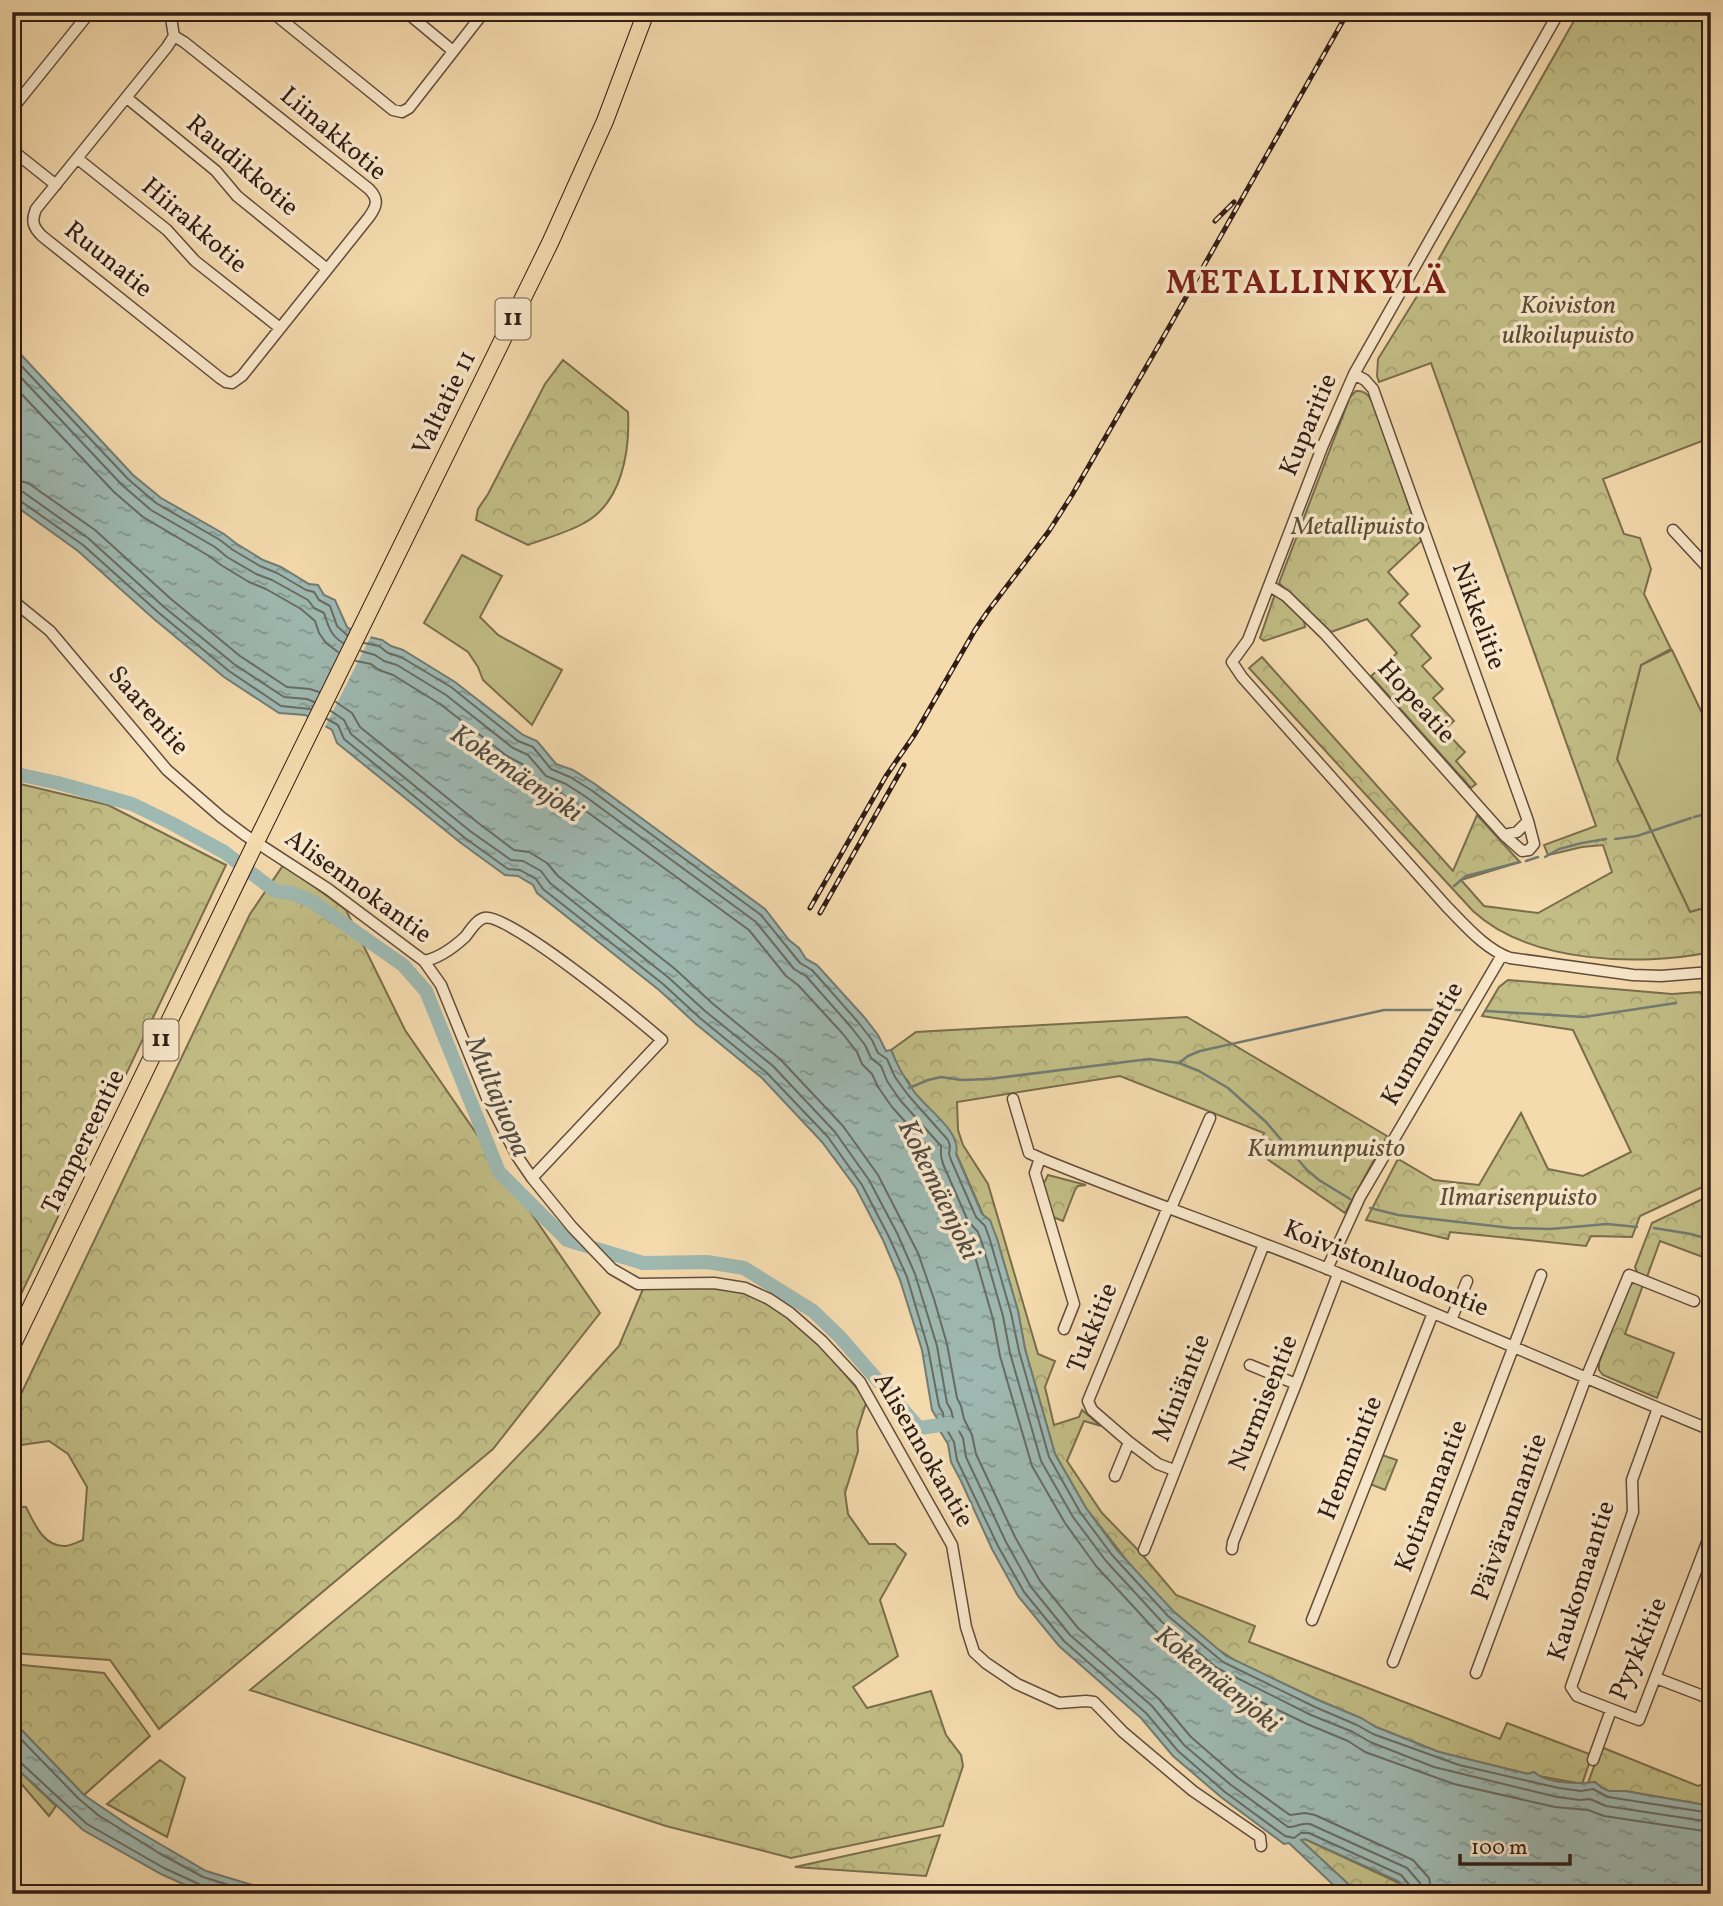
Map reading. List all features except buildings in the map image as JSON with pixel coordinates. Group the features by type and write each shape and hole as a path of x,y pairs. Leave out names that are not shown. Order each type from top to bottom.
{"highway":[{"name":"Valtatie 11","path":"310,733 551,243 605,121 646,12"},
{"name":"Tampereentie","path":"12,1346 310,733"}],"street":[{"path":"12,109 90,12"},
{"path":"170,12 174,36"},
{"path":"272,12 393,110 402,112 408,108 484,12"},
{"path":"406,12 453,51"},
{"name":"Kuparitie","path":"1502,955 1475,935 1447,908 1232,663 1248,640 1323,445 1354,374 1559,12"},
{"name":"Ruunatie","path":"174,36 36,209 33,224 36,230 220,378 232,383"},
{"name":"Liinakkotie","path":"174,36 377,199 374,210 242,376 232,383"},
{"name":"Raudikkotie","path":"127,98 216,171 236,196 327,269"},
{"path":"12,150 56,185"},
{"name":"Hiirakkotie","path":"78,159 167,230 195,261 280,328"},
{"name":"Nikkelitie","path":"1354,374 1365,380 1373,389 1534,844 1529,850 1522,851 1504,835"},
{"path":"1673,530 1711,571"},
{"name":"Hopeatie","path":"1269,586 1286,596 1325,634 1504,835"},
{"name":"Saarentie","path":"12,600 50,631 167,770 221,817 256,842"},
{"path":"1504,835 1517,832 1528,821"},
{"name":"Alisennokantie","path":"256,842 328,889 424,961 440,985 487,1098 517,1156 532,1178 612,1269 627,1279 649,1286 715,1283 745,1288 790,1312 822,1341 860,1382 952,1545 966,1627 974,1652 1017,1684 1059,1703 1094,1702 1123,1732 1193,1791 1260,1837 1261,1846"},
{"path":"424,961 434,960 449,951 475,925 488,917 547,950 593,983 662,1040 532,1178"},
{"path":"1502,955 1633,975 1669,976 1711,972"},
{"name":"Kummuntie","path":"1333,1272 1360,1197 1502,955"},
{"path":"1013,1099 1029,1153 1040,1158 1035,1173 1074,1304 1064,1329"},
{"path":"1170,1207 1210,1118"},
{"name":"Koivistonluodontie","path":"1040,1158 1264,1244 1711,1430"},
{"name":"Tukkitie","path":"1170,1207 1088,1401 1092,1410 1129,1442 1158,1464 1174,1470"},
{"name":"Miniäntie","path":"1144,1550 1264,1244"},
{"name":"Nurmisentie","path":"1232,1549 1296,1384 1333,1272"},
{"name":"Kotirannantie","path":"1393,1662 1541,1275"},
{"name":"Päivärannantie","path":"1476,1673 1587,1377 1629,1275 1694,1300"},
{"path":"1451,1320 1467,1281"},
{"name":"Hemmintie","path":"1312,1620 1433,1313"},
{"path":"1251,1365 1296,1384"},
{"name":"Kaukomaantie","path":"1571,1687 1633,1512 1632,1480 1658,1408"},
{"path":"1115,1476 1129,1442"},
{"name":"Pyykkitie","path":"1571,1687 1577,1696 1639,1720 1711,1532"},
{"path":"1656,1678 1711,1699"},
{"path":"1593,1760 1611,1710"}],"green space":[{"name":"Koiviston ulkoilupuisto","path":"1579,12 1711,12 1711,440 1707,439 1603,479 1624,534 1640,538 1651,569 1644,594 1671,649 1641,665 1617,759 1690,912 1711,906 1711,952 1682,957 1586,957 1554,951 1496,928 1473,911 1249,668 1262,657 1453,871 1477,815 1520,862 1461,880 1484,906 1538,913 1612,872 1603,845 1548,855 1544,845 1596,826 1431,363 1379,382 1377,376 1378,359 1424,285"},
{"path":"563,360 628,412 625,459 615,489 597,514 571,530 528,545 476,520 478,509 545,384"},
{"name":"Metallipuisto","path":"1356,391 1366,393 1375,407 1421,541 1388,572 1408,594 1399,603 1420,626 1411,635 1431,658 1422,666 1443,689 1433,698 1454,721 1444,730 1465,752 1456,761 1476,784 1471,788 1371,676 1397,653 1367,619 1331,632 1279,583 1350,397"},
{"path":"462,555 502,576 480,617 498,635 562,670 532,725 483,680 468,652 424,623"},
{"path":"1277,595 1281,595 1304,621 1305,627 1264,641 1260,638"},
{"path":"1672,650 1711,732 1711,906 1690,912 1617,759 1641,665"},
{"path":"12,782 108,805 226,865 12,1313"},
{"path":"284,864 346,910 405,1030 600,1313 493,1449 159,1729 110,1660 12,1653 12,1506 26,1507 46,1539 58,1546 68,1546 83,1540 87,1487 68,1454 49,1441 14,1446 12,1453 12,1413 250,914"},
{"name":"Ilmarisenpuisto","path":"1508,980 1672,994 1700,992 1711,1010 1711,1183 1640,1216 1632,1237 1591,1236 1586,1246 1450,1232 1448,1239 1366,1220 1398,1159 1434,1180 1479,1185 1521,1113 1548,1169 1583,1176 1631,1152 1573,1030 1482,1016 1499,987"},
{"name":"Kummunpuisto","path":"1187,1017 1387,1136 1345,1213 1257,1152 1264,1133 1120,1076 957,1102 958,1130 963,1145 988,1184 1038,1354 1055,1361 1045,1387 1054,1425 1079,1417 1082,1410 1101,1426 1084,1421 1067,1461 1102,1513 1176,1595 1255,1626 1249,1642 1500,1739 1507,1723 1592,1755 1582,1784 1439,1752 1376,1727 1236,1661 1216,1648 1173,1611 1135,1571 1086,1508 1055,1454 997,1239 984,1217 948,1129 913,1091 891,1050 916,1032"},
{"path":"1048,1175 1086,1185 1078,1186 1075,1190 1063,1221 1053,1217 1043,1185"},
{"path":"1711,1195 1711,1260 1660,1241 1647,1277 1638,1274 1635,1267 1652,1223"},
{"path":"1635,1282 1643,1285 1625,1334 1674,1353 1657,1398 1603,1375 1599,1370 1599,1363 1628,1286"},
{"path":"722,1287 748,1292 782,1311 814,1338 867,1400 857,1431 858,1451 845,1493 848,1514 869,1544 895,1544 906,1554 880,1600 898,1656 853,1687 867,1708 931,1691 946,1735 961,1755 963,1766 943,1826 791,1858 666,1826 250,1690 458,1518 619,1346 643,1289"},
{"path":"1382,1455 1397,1460 1385,1490 1370,1484"},
{"path":"12,1664 104,1673 150,1736 84,1795 12,1720"},
{"path":"1601,1747 1698,1786 1711,1781 1711,1806 1625,1791 1609,1791 1595,1782 1588,1783"},
{"path":"160,1760 185,1778 167,1837 107,1804"},
{"path":"12,1764 56,1806 49,1816 12,1773"},
{"path":"940,1835 926,1876 795,1867"},
{"path":"1305,1839 1399,1883 1407,1893 1359,1894 1300,1840"}],"water":[{"name":"Kokemäenjoki","path":"12,345 133,475 161,498 263,560 281,567 309,584 318,585 324,595 335,600 347,627 403,650 455,682 523,735 537,741 556,764 573,770 595,784 765,909 806,959 817,965 864,1017 886,1051 891,1050 915,1093 954,1137 956,1154 982,1214 990,1220 997,1239 1055,1454 1086,1508 1117,1550 1173,1611 1226,1656 1376,1727 1439,1752 1528,1774 1534,1772 1555,1781 1595,1782 1609,1791 1625,1791 1711,1806 1711,1894 1406,1894 1398,1881 1305,1839 1301,1840 1359,1894 1343,1894 1289,1843 1284,1844 1221,1797 1173,1756 1141,1718 1059,1646 1018,1596 992,1549 951,1462 948,1444 935,1426 938,1420 932,1410 922,1350 900,1280 883,1240 856,1188 822,1142 762,1078 659,990 537,893 533,885 518,876 505,875 461,843 337,743 332,730 305,715 279,713 224,677 78,551 12,503"},
{"path":"12,1720 84,1795 131,1827 206,1871 282,1894 205,1894 161,1874 83,1830 12,1764"}],"pier":[{"path":"362,631 372,634 324,729 309,721"}],"waterway":[{"name":"Multajuopa","path":"12,773 132,804 171,823 224,852 275,891 291,893 313,902 403,965 426,991 499,1172 567,1240 643,1263 707,1262 744,1268 813,1311 840,1337 919,1428 948,1424 954,1426"},
{"path":"1694,817 1711,813"},
{"path":"1615,839 1637,836 1691,818"},
{"path":"1545,857 1559,849 1606,839"},
{"path":"1526,861 1538,857"},
{"path":"1454,886 1466,876 1520,862"},
{"path":"1486,1011 1584,1017 1676,1003"},
{"path":"1179,1063 1200,1051 1384,1010 1460,1010"},
{"path":"909,1088 941,1077 962,1080 989,1079 1149,1059 1179,1063 1228,1088 1266,1122 1307,1170 1350,1199"},
{"path":"1370,1208 1398,1215 1511,1228 1550,1229 1607,1224 1637,1227"},
{"path":"1654,1228 1711,1240"}],"railway":[{"path":"810,908 975,630 1049,531 1072,495 1348,12"},
{"path":"1215,221 1234,202"},
{"path":"820,913 904,765"}],"district":[{"name":"METALLINKYLÄ","path":"1307,285"}]}
